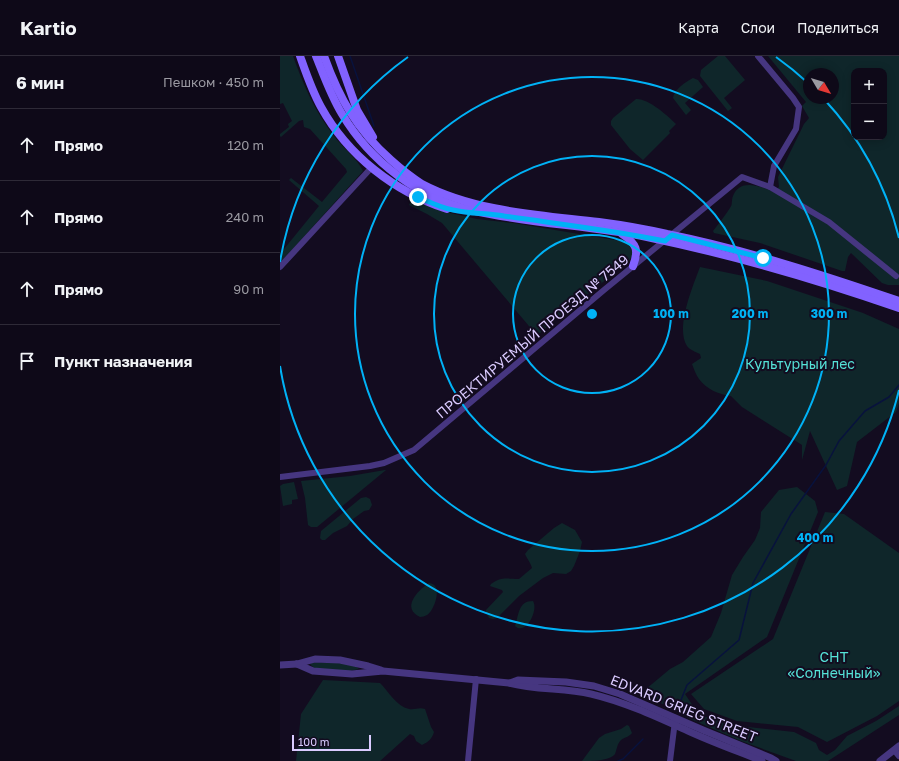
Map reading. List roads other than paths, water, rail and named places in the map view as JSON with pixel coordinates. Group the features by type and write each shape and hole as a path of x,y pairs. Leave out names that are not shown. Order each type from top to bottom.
{"main road":[{"path":"300,56 310,86 327,117 346,143 372,167 401,188 433,204 452,210 486,213 668,238 697,240 826,276 899,301"},
{"path":"316,56 342,114 354,131 376,156 398,176 429,196 454,205 486,213"},
{"path":"324,56 333,81 348,111 369,140 392,161 421,183 445,194 466,201 528,213 598,222 668,238 824,283 899,308"},
{"path":"338,56 349,90 364,122 392,161"},
{"path":"620,232 630,239 636,246 636,258 633,266"}],"street":[{"path":"758,56 793,98 798,107 796,130 774,166 770,187 829,222 896,276"},
{"path":"280,267 372,167"},
{"name":"ПРОЕКТИРУЕМЫЙ ПРОЕЗД № 7549","path":"280,477 384,463 414,450 633,266 742,177 770,187"},
{"name":"EDVARD GRIEG STREET","path":"280,665 298,664 315,659 340,660 383,671"},
{"name":"EDVARD GRIEG STREET","path":"298,664 313,671 352,674 383,671 509,683 518,680 566,682 594,686 620,694 675,721 701,736 762,761"},
{"path":"468,761 476,679"},
{"path":"670,761 675,721"},
{"name":"EDVARD GRIEG STREET","path":"675,721 703,730 776,761"},
{"path":"880,761 897,751"}],"waterway":[{"path":"350,56 374,126"},
{"path":"681,700 687,685 739,640 753,583 791,514 826,465 839,441 865,411 889,397 899,385"},
{"path":"618,761 623,759 643,739"}],"park label":[{"name":"Культурный лес","path":"800,363"},
{"name":"СНТ «Солнечный»","path":"834,664"}]}
